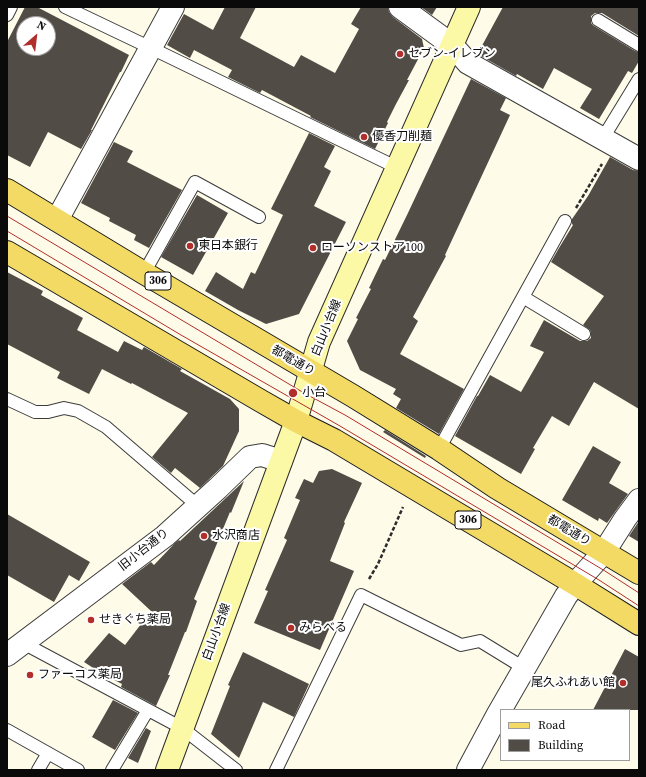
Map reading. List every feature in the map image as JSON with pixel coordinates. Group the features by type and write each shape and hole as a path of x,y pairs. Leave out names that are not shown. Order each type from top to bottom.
{"main road":[{"name":"白山小台線","path":"167,770 296,421 319,342 469,7"},
{"name":"都電通り","path":"7,190 144,273 353,396 439,449 497,488 639,573"},
{"name":"306","path":"7,252 296,421 334,440 639,624"}],"street":[{"path":"57,220 173,7"},
{"path":"400,7 452,45 468,63 639,159"},
{"name":"旧小台通り","path":"15,649 165,536 250,457 262,455 281,461"},
{"path":"501,709 566,596 604,552 639,500"},
{"path":"468,770 500,710"}],"lane":[{"path":"7,16 11,7"},
{"path":"65,7 398,168"},
{"path":"598,20 639,46"},
{"path":"608,141 639,79"},
{"path":"144,273 195,182 259,217"},
{"path":"439,449 566,221"},
{"path":"523,297 584,334"},
{"path":"7,399 35,412 48,412 64,408 78,411 106,427 198,506"},
{"path":"276,770 361,595 461,645 480,641 524,668"},
{"path":"15,649 148,710 182,728 236,770"},
{"path":"112,770 148,710"},
{"path":"7,730 78,770"},
{"path":"38,770 48,753"}],"path":[{"path":"566,221 570,218 608,141"},
{"path":"361,595 378,564 412,487"}],"building":[{"path":"25,7 37,7 54,16 20,16"},
{"path":"225,7 256,7 240,38 294,67 301,55 335,73 359,29 351,24 361,7 388,7 389,12 393,17 422,39 424,48 407,80 409,80 375,149 310,117 311,116 262,90 260,93 228,77 232,70 194,50 190,58 167,45 184,14 213,30"},
{"path":"421,7 437,7 432,15"},
{"path":"503,7 639,7 639,36 602,13 595,13 591,16 591,23 594,26 639,52 639,61 632,73 628,71 599,119 580,108 592,89 554,68 543,89 517,74 516,76 478,53"},
{"path":"56,17 129,55 81,149 48,132 30,167 7,155 7,42 16,24 16,56 56,56"},
{"path":"471,79 506,98 500,110 510,115 445,255 446,256 413,317 418,321 400,354 464,389 439,434 396,408 401,399 393,394 396,389 360,370 347,341 358,319 356,318 371,289 369,288 383,259 385,260 407,215"},
{"path":"309,133 335,146 324,167 331,171 314,206 346,222 299,314 266,324 205,291 216,272 243,289 251,272 255,274 283,215 271,209"},
{"path":"114,142 133,151 127,162 182,190 149,248 134,240 136,235 109,221 110,218 81,203"},
{"path":"610,157 633,170 639,171 639,409 594,382 569,426 552,416 533,448 535,449 521,474 455,436 490,375 521,392 544,352 530,346 544,320 580,341 587,341 591,338 590,330 583,325 604,296 551,262 573,225 572,219 588,196"},
{"path":"197,195 228,213 193,275 161,257"},
{"path":"7,272 43,291 41,295 83,318 77,330 118,352 124,341 142,350 144,347 182,369 180,371 230,399 239,409 239,431 223,466 200,488 175,468 171,473 152,457 188,413 132,383 131,384 102,369 89,394 57,378 60,372 7,344"},
{"path":"385,430 426,456 425,458 383,432"},
{"path":"593,446 621,462 609,483 628,494 607,523 599,518 598,521 562,500"},
{"path":"332,469 362,483 344,522 345,523 330,561 354,571 320,650 254,623 268,591 265,590 287,540 284,538 300,500 295,498 304,479 313,483 319,471"},
{"path":"244,481 194,599 197,601 186,632 168,675 170,675 156,706 121,687 122,684 84,662 109,633 125,645 151,611 122,584 151,562 154,565 175,543 179,540 180,541"},
{"path":"7,514 90,562 79,581 69,575 54,602 7,575"},
{"path":"639,521 639,542 629,536"},
{"name":"尾久ふれあい館","path":"625,649 639,657 639,710 594,709"},
{"path":"243,652 309,684 294,717 263,702 239,758 211,734 230,686 228,685"},
{"path":"113,700 138,713 115,750 92,737"},
{"path":"146,728 151,731 138,763 128,758"}],"tram line":[{"path":"7,216 304,393 345,415 605,571 639,593"},
{"path":"7,231 181,335 340,426 599,580 639,606"}],"place":[{"name":"セブン-イレブン","path":"400,54"},
{"name":"優香刀削麺","path":"364,137"},
{"name":"東日本銀行","path":"190,246"},
{"name":"ローソンストア100","path":"313,248"},
{"name":"小台","path":"293,393"},
{"name":"水沢商店","path":"204,536"},
{"name":"せきぐち薬局","path":"91,620"},
{"name":"みらべる","path":"291,628"},
{"name":"ファーコス薬局","path":"30,675"},
{"name":"尾久ふれあい館","path":"623,683"}]}
